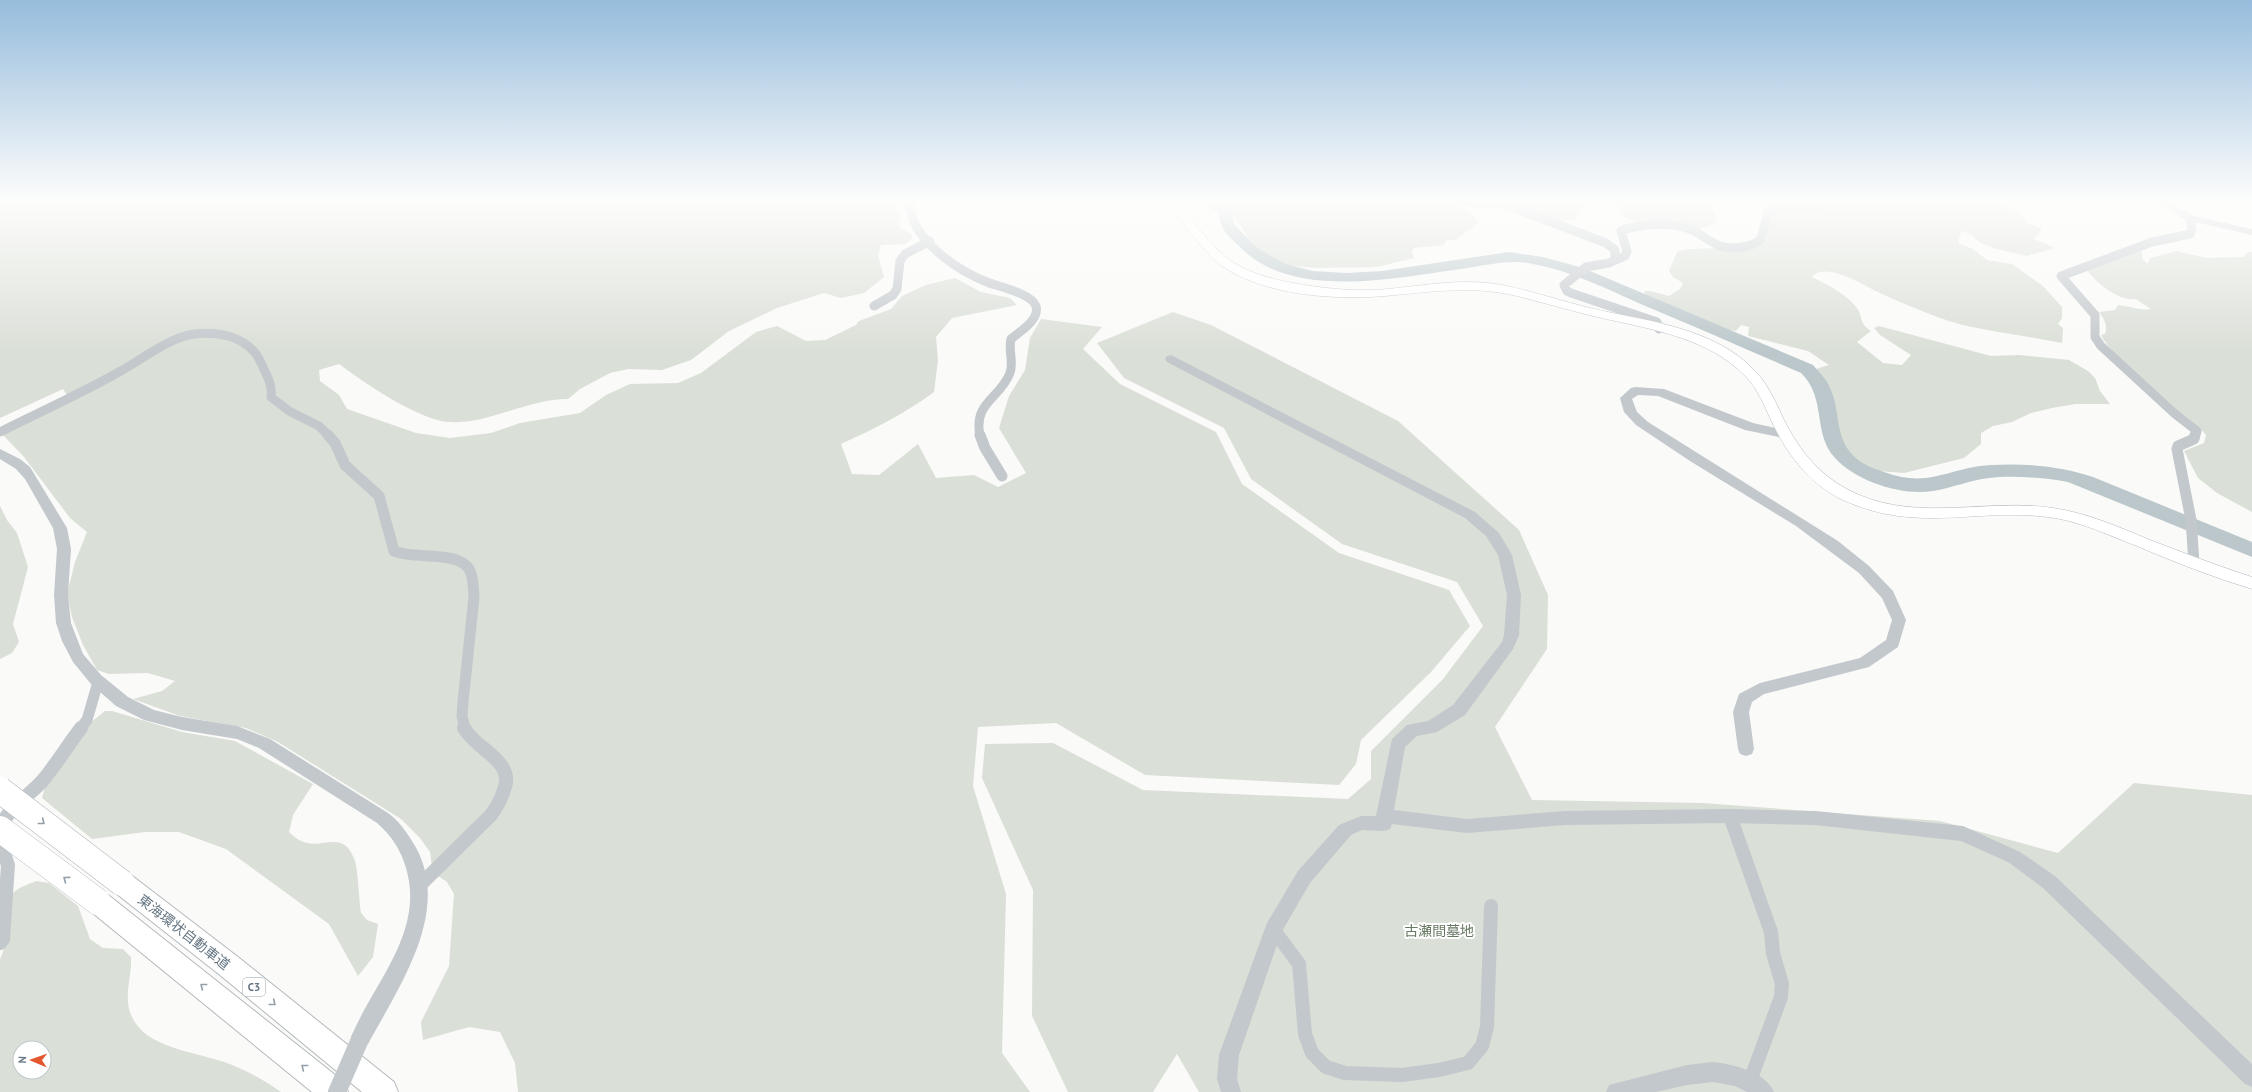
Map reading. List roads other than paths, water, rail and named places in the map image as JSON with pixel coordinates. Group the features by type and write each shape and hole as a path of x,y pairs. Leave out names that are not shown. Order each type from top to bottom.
{"highway":[{"name":"東海環状自動車道","path":"0,790 229,966 384,1092"},
{"name":"C3","path":"0,830 98,902 336,1092"}],"main road":[{"path":"1211,250 1225,262 1243,273 1275,284 1350,294 1460,285 1492,287 1659,329 1704,342 1721,351 1743,366 1764,392 1784,434 1800,460 1817,476 1848,497 1872,505 1911,512 2018,511 2053,513 2111,530 2194,563 2252,583"}],"street":[{"path":"874,306 886,302 892,297 898,283 902,259 905,254 913,250"},
{"path":"938,250 946,258 986,282 1026,296 1033,301 1036,308 1035,316 1010,339 1011,370 1005,382 981,410 977,431 983,448 1002,476"},
{"path":"1615,250 1615,260"},
{"path":"1627,250 1625,256 1584,269 1577,276 1566,283 1564,288 1567,291 1598,300 1658,322 1659,329"},
{"path":"2132,250 2102,259 2061,276 2095,315 2095,337 2101,346 2175,414 2197,431 2194,440 2178,446 2177,449 2191,525 2194,563"},
{"path":"0,432 118,373 188,334 204,333 237,338 255,351 272,389 271,397 289,412 319,426 335,443 345,465 379,496 381,509 394,550 402,554 445,558 463,564 469,569 475,599 462,716 469,739 477,747 502,764 507,770 507,782 495,809 419,886"},
{"path":"1171,359 1470,515 1494,537 1506,556 1516,614 1513,636 1459,710 1431,727 1413,730 1398,744 1386,802 1384,824 1360,823 1345,830 1304,877 1273,929 1230,1055 1227,1079 1231,1092"},
{"path":"1746,749 1740,712 1745,698 1760,689 1864,663 1877,658 1894,641 1900,620 1897,610 1883,587 1848,555 1816,533 1675,446 1640,422 1630,411 1626,398 1635,392 1660,392 1750,427 1784,434"},
{"path":"0,453 21,464 31,477 62,532 64,553 61,596 64,620 71,644 81,663 98,682 121,702 141,712 172,722 243,734 273,748 393,826 408,847 418,872 419,913 409,947 361,1037 336,1092"},
{"path":"0,830 1,825 11,812 44,780 87,720 98,682"},
{"path":"1385,816 1467,826 1565,818 1730,816 1815,818 1963,834 1996,848 2032,868 2049,882 2252,1077"},
{"path":"1730,816 1771,932 1773,953 1782,984 1781,997 1755,1064 1757,1087"},
{"path":"0,842 8,865 3,939 0,943"},
{"path":"1273,929 1299,964 1305,1034 1312,1053 1326,1067 1345,1073 1402,1075 1439,1070 1468,1063 1482,1046 1487,1028 1491,906"},
{"path":"1616,1092 1654,1088 1708,1070 1735,1074 1757,1087"}],"waterway":[{"path":"1251,250 1281,267 1313,275 1347,278 1417,271 1484,261 1497,257 1520,257 1567,268 1587,275 1807,369 1817,379 1823,390 1833,440 1840,453 1851,464 1866,472 1912,486 1935,484 1969,475 1992,471 2059,474 2087,481 2252,550"}],"park label":[{"name":"古瀬間墓地","path":"1439,931"}]}
